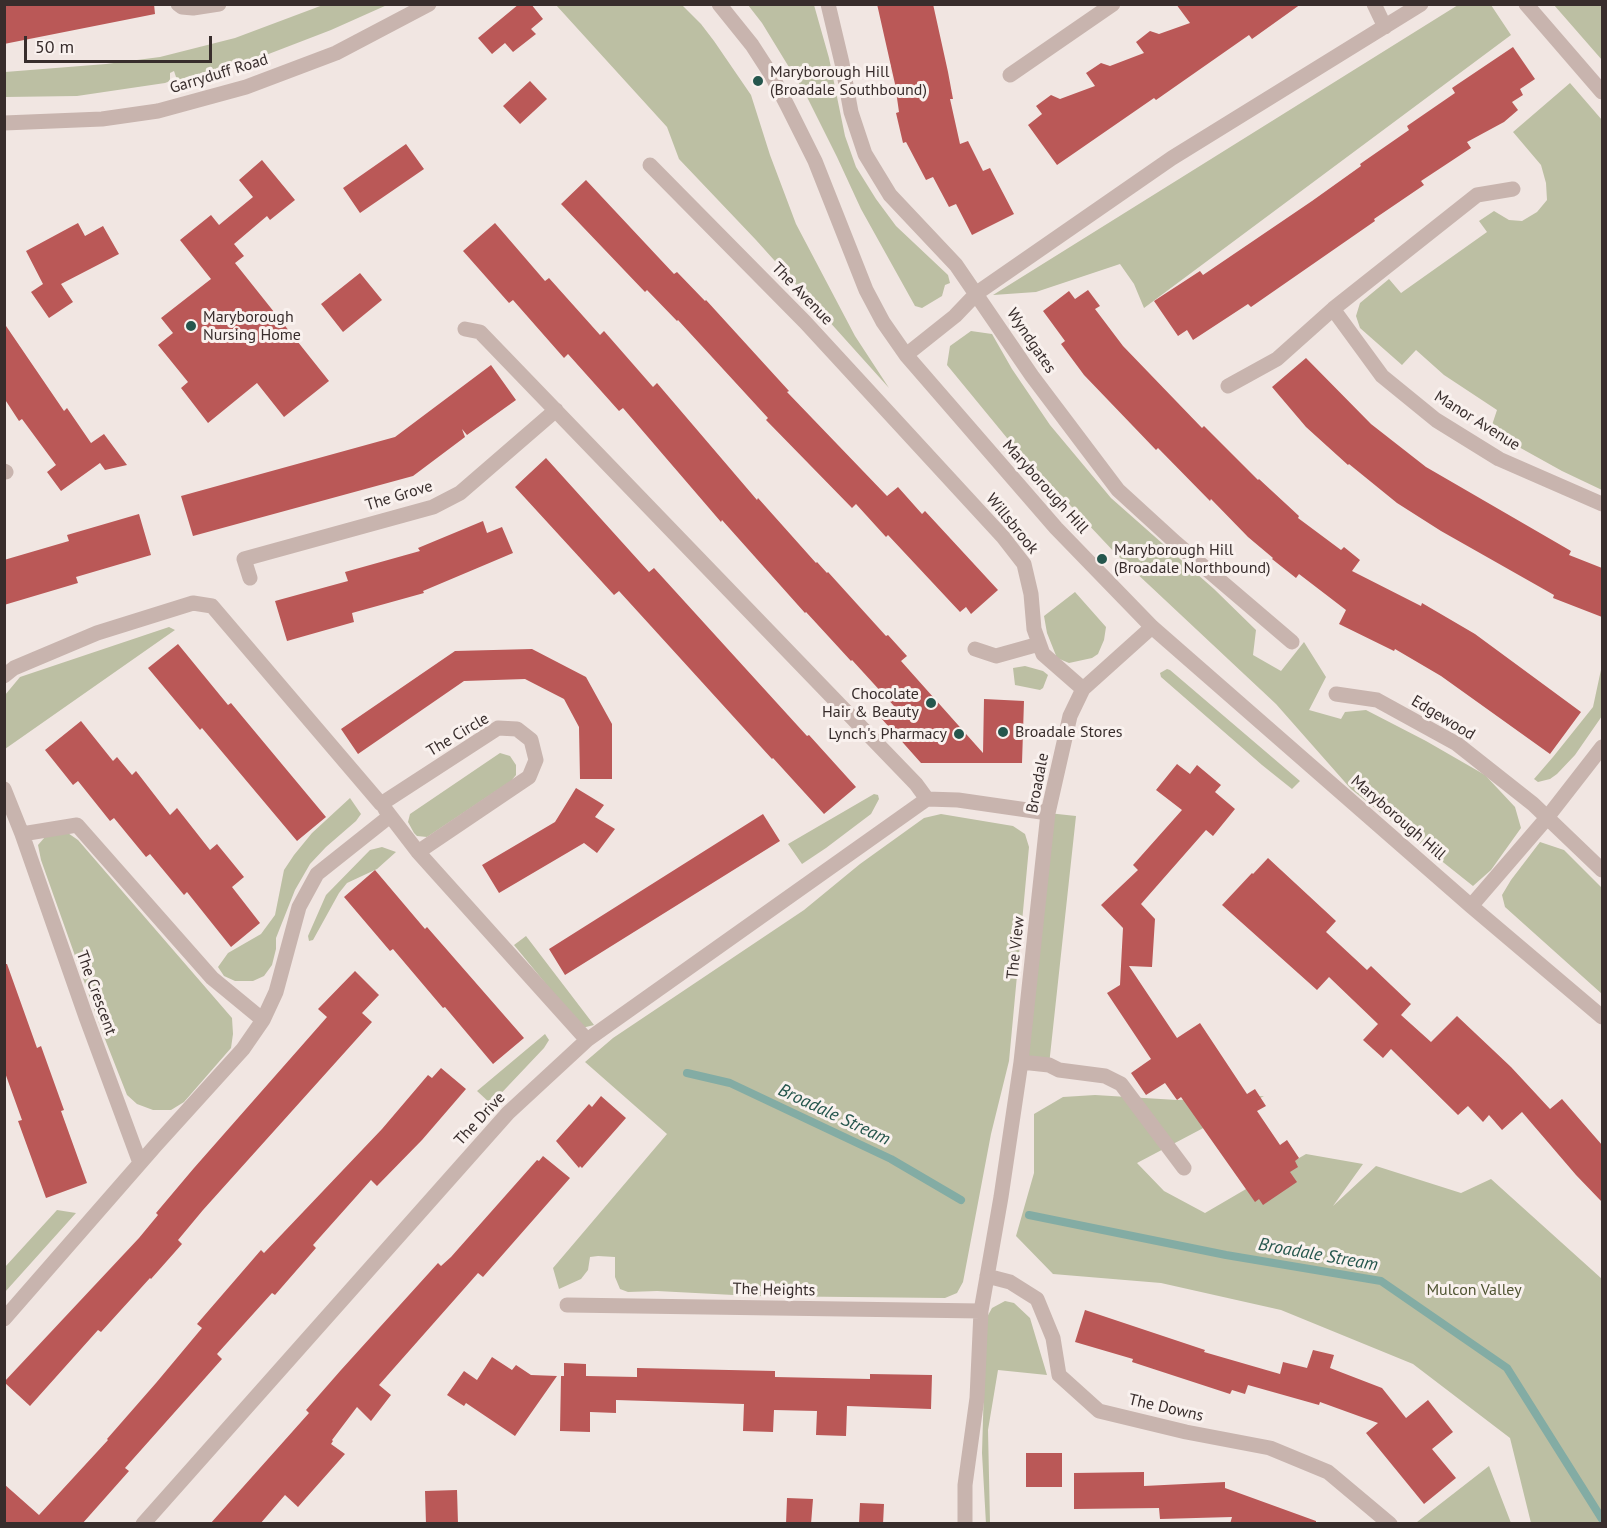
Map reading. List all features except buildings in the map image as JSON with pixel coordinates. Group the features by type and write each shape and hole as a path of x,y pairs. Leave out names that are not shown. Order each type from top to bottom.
{"street":[{"path":"178,4 182,7 193,8 219,4"},
{"name":"Garryduff Road","path":"4,123 102,119 158,111 246,87 336,53 429,4"},
{"name":"Maryborough Hill","path":"719,4 752,45 778,86 815,161 866,290 883,322 906,355 1056,528 1152,627 1471,906 1602,1017"},
{"name":"Wyndgates","path":"828,4 851,112 865,154 890,195 956,265 1032,376 1118,490 1292,642"},
{"path":"1010,75 1113,4"},
{"path":"1374,4 1385,27"},
{"path":"906,355 955,316 976,293 1172,158 1421,4"},
{"path":"1526,4 1602,92"},
{"name":"The Avenue","path":"650,165 805,322 924,451"},
{"path":"1228,386 1277,359 1333,309 1477,195 1513,189"},
{"name":"Manor Avenue","path":"1333,309 1382,376 1436,420 1499,459 1602,504"},
{"path":"465,329 480,332 916,784 927,800 958,800 1048,813"},
{"name":"The Grove","path":"250,578 244,559 433,507 460,493 556,410"},
{"name":"Willsbrook","path":"924,451 1003,537 1024,564 1031,594 1034,629 1043,654 1083,689"},
{"path":"4,676 14,668 97,633 193,603 212,606 381,804 418,852 587,1040"},
{"name":"Broadale","path":"1047,837 1048,813 1070,716 1083,689 1152,627"},
{"path":"975,649 996,656 1039,644"},
{"name":"Edgewood","path":"1336,694 1377,700 1457,744 1533,804 1546,819 1602,870"},
{"name":"The Circle","path":"381,804 498,728 518,729 531,740 536,760 529,777 418,852"},
{"path":"1471,906 1546,819 1602,747"},
{"name":"The Crescent","path":"4,789 140,1163"},
{"name":"The Drive","path":"143,1524 508,1113 587,1040 927,800"},
{"path":"4,1319 243,1049 263,1020 276,992 299,907 317,874 390,816"},
{"path":"22,834 77,825 212,978 263,1020"},
{"name":"The View","path":"987,1276 1021,1062 1047,837"},
{"path":"1021,1062 1105,1076 1121,1084 1184,1167"},
{"path":"965,1524 965,1485 977,1398 981,1311 987,1276"},
{"name":"The Downs","path":"987,1276 1010,1282 1037,1299 1053,1338 1059,1375 1099,1411 1185,1432 1270,1448 1328,1472 1390,1524"},
{"name":"The Heights","path":"567,1305 981,1311"}],"green space":[{"path":"323,5 387,5 266,55 177,80 174,71 170,73 170,81 165,83 77,96 5,97 5,72 160,57 235,38"},
{"path":"556,5 682,5 701,24 751,95 770,155 796,224 855,336 889,388 756,240 679,159 667,127"},
{"path":"748,5 814,5 829,58 845,136 856,167 896,226 948,275 950,283 945,285 942,296 922,308 915,306 861,209 806,95 762,23"},
{"path":"1458,5 1491,5 1511,35 1144,308 1134,284 1120,264 1036,292 993,295"},
{"path":"1554,5 1602,5 1602,60"},
{"path":"1570,83 1602,120 1602,490 1562,471 1490,431 1497,410 1444,375 1416,350 1402,365 1360,328 1356,316 1360,303 1389,279 1401,293 1487,232 1479,221 1494,211 1509,220 1522,221 1537,212 1547,200 1546,183 1541,165 1513,132"},
{"path":"971,331 992,334 1012,369 1050,425 1111,498 1214,589 1256,630 1253,655 1281,671 1304,642 1326,677 1309,710 1341,719 1345,712 1366,710 1485,775 1515,807 1521,828 1491,870 1473,886 1351,789 1276,704 1117,555 1007,438 947,365 950,346"},
{"path":"1075,592 1106,627 1098,654 1092,658 1069,663 1057,658 1047,633 1044,616"},
{"path":"169,627 175,630 5,749 5,695 20,677"},
{"path":"1602,665 1602,716 1575,755 1557,774 1550,779 1538,782 1534,779 1593,707"},
{"path":"1025,666 1043,671 1048,675 1043,688 1040,690 1015,685 1013,668"},
{"path":"1167,669 1300,781 1292,789 1262,765 1161,677 1160,673"},
{"path":"500,753 510,756 516,765 516,775 511,781 427,837 417,836 414,833 408,822 410,814"},
{"path":"874,794 878,795 879,799 871,814 802,864 788,844"},
{"path":"350,798 361,814 310,864 295,890 276,938 272,965 264,976 253,981 235,981 224,976 218,967 228,953 261,934 275,915 284,870 294,855 312,833"},
{"path":"1048,813 1076,816 1049,1065 1021,1062"},
{"path":"941,814 1013,826 1025,834 1029,847 1009,1061 991,1134 963,1282 957,1293 945,1298 628,1292 620,1289 615,1277 615,1257 598,1256 590,1257 588,1270 581,1279 559,1289 553,1268 667,1134 585,1062 613,1038 804,910 860,864 924,818"},
{"path":"65,831 78,840 232,1018 231,1048 184,1102 171,1110 153,1110 137,1104 127,1095 101,1029 41,860 38,845 45,837"},
{"path":"1540,842 1564,850 1602,888 1602,994 1505,907 1502,895"},
{"path":"382,847 396,852 377,869 347,883 313,940 309,941 308,936 326,895 370,850"},
{"path":"526,936 594,1025 582,1028 514,945"},
{"path":"545,1034 549,1040 544,1048 491,1104 477,1091"},
{"name":"Mulcon Valley","path":"1095,1095 1177,1100 1264,1096 1137,1163 1164,1191 1205,1213 1306,1154 1363,1164 1333,1206 1376,1166 1461,1193 1491,1179 1602,1279 1602,1523 1531,1523 1510,1438 1413,1364 1281,1310 1161,1283 1053,1274 1016,1236 1034,1173 1034,1114 1063,1097"},
{"path":"57,1210 76,1213 5,1292 5,1267"},
{"path":"1005,1301 1014,1303 1030,1318 1047,1375 998,1370 988,1430 990,1523 986,1524 982,1453 986,1319 992,1308"},
{"path":"1489,1466 1511,1523 1417,1522"}],"waterway":[{"name":"Broadale Stream","path":"687,1073 730,1083 891,1159 961,1200"},
{"name":"Broadale Stream","path":"1029,1215 1226,1255 1381,1281 1507,1368 1602,1519"}],"place":[{"name":"Maryborough Hill (Broadale Southbound)","path":"758,81"},
{"name":"Maryborough Nursing Home","path":"191,326"},
{"name":"Maryborough Hill (Broadale Northbound)","path":"1102,559"},
{"name":"Chocolate Hair & Beauty","path":"931,703"},
{"name":"Broadale Stores","path":"1003,732"},
{"name":"Lynch's Pharmacy","path":"959,734"}]}
